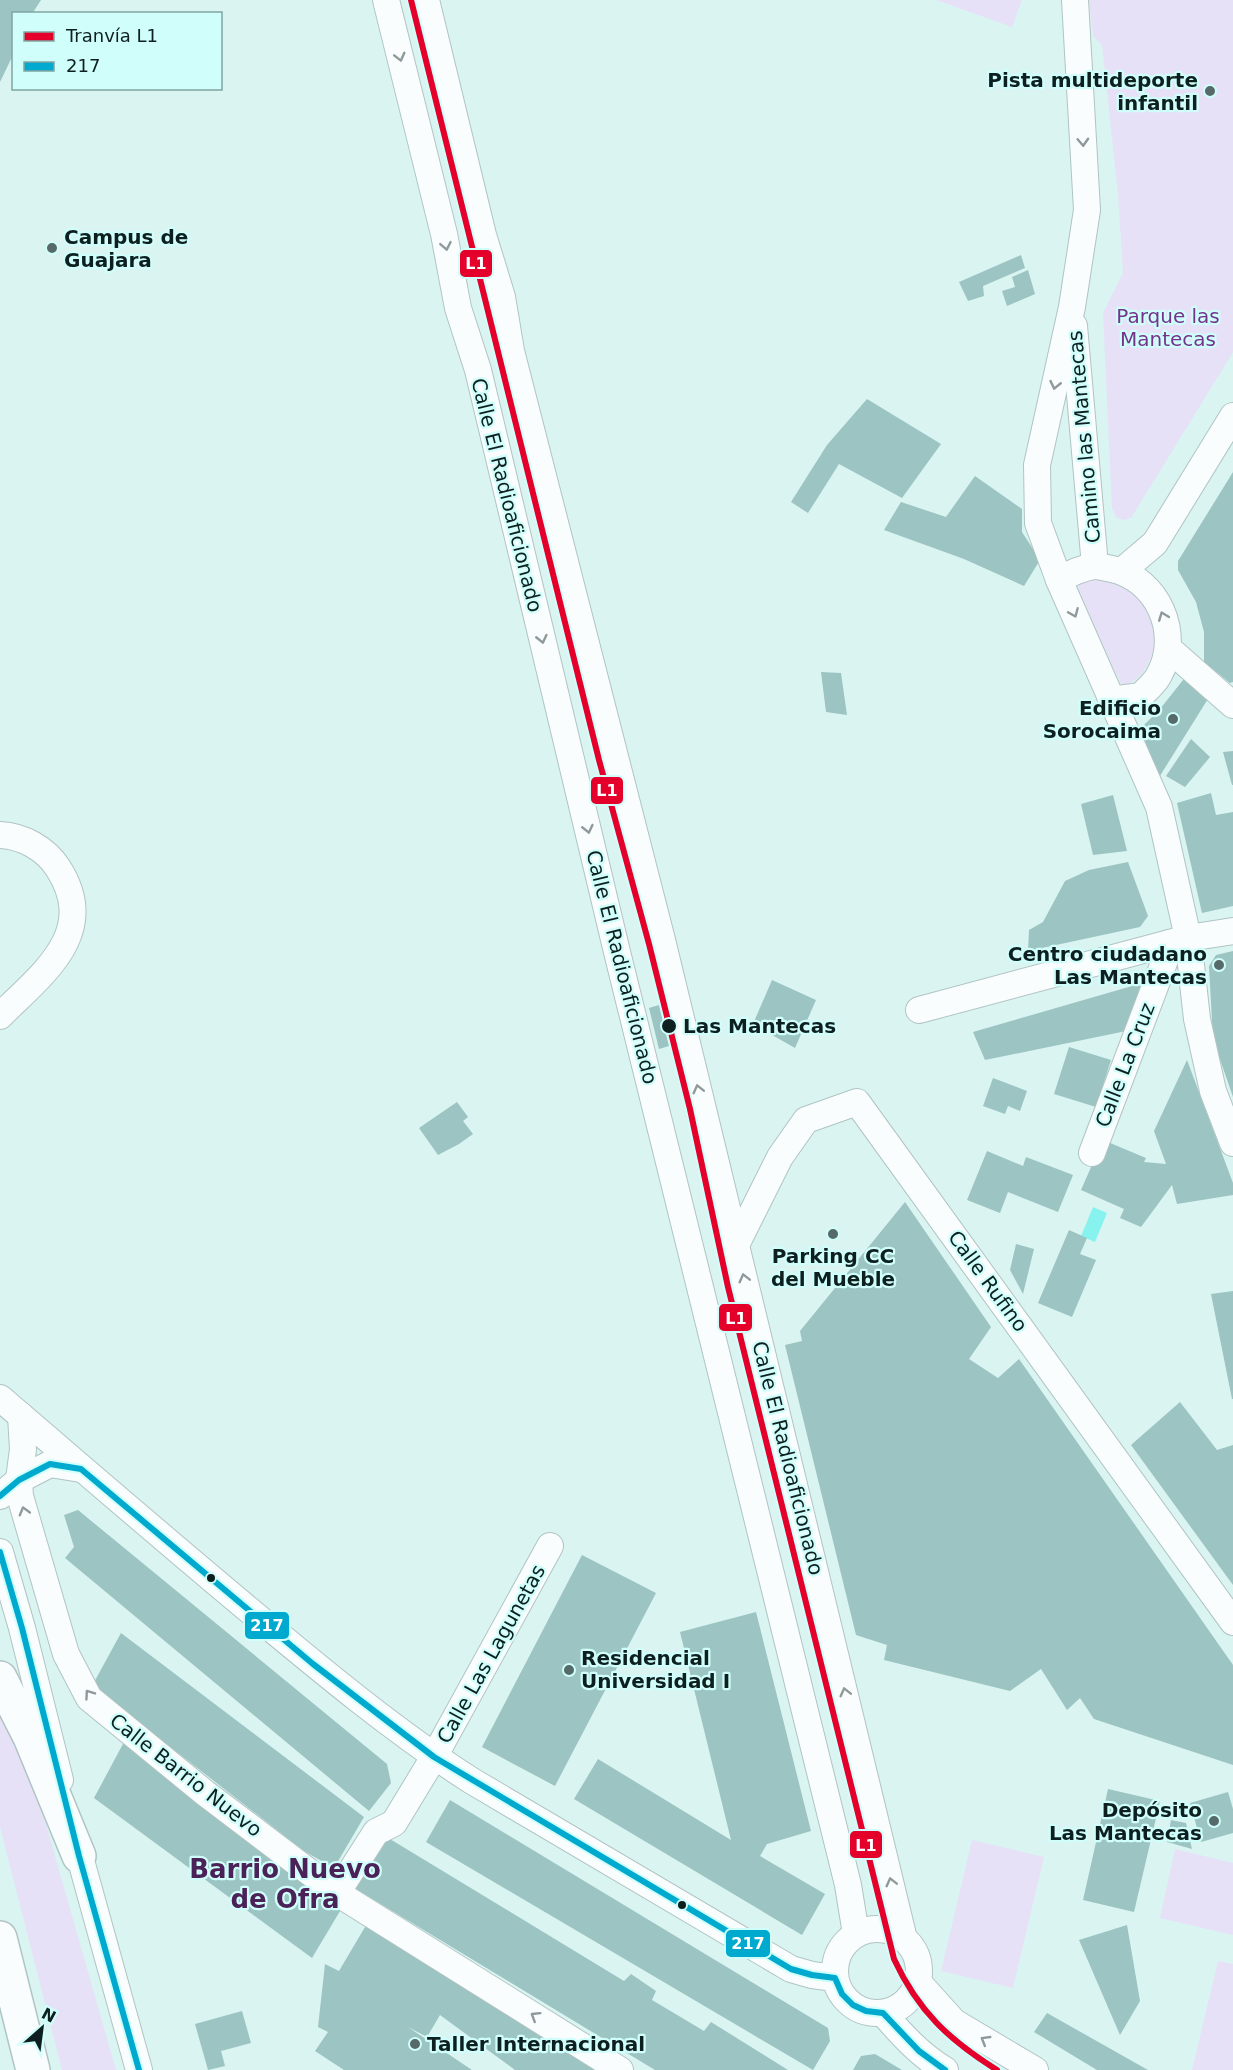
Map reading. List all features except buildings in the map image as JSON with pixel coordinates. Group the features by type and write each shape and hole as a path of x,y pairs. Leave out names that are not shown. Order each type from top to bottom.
{"highway":[{"path":"0,1678 30,1737 79,1856"},
{"path":"0,1938 33,2070"}],"street":[{"name":"Calle El Radioaficionado","path":"386,0 444,234 458,308 478,370 617,952 851,1895 856,1934"},
{"name":"Calle El Radioaficionado","path":"426,0 483,235 502,297 514,362 662,940 904,1939"},
{"name":"Camino las Mantecas","path":"1075,0 1087,210 1072,308 1036,465 1038,523 1059,580 1159,807 1178,941 1213,1091 1233,1143"},
{"name":"Camino las Mantecas","path":"1072,308 1079,362 1095,566"},
{"path":"1122,571 1155,543 1233,416"},
{"path":"1149,590 1155,543"},
{"path":"1059,580 1069,574 1095,566 1122,571 1149,590 1166,621 1168,648 1159,675 1141,696 1124,729"},
{"path":"1168,648 1233,705"},
{"path":"1110,696 1118,699 1141,696"},
{"path":"0,1016 58,958 68,940 72,919 71,898 65,879 49,857 30,843 2,832"},
{"path":"919,1010 1178,941 1233,931"},
{"name":"Calle La Cruz","path":"1092,1153 1165,960 1178,941"},
{"path":"0,990 22,985 43,974"},
{"name":"Calle Rufino","path":"736,1245 780,1157 806,1119 857,1102 1233,1622"},
{"path":"0,1398 313,1664 434,1756 472,1781 791,1969 835,1978"},
{"name":"Calle Barrio Nuevo","path":"21,1416 23,1449 19,1479 20,1496 66,1654 89,1698 205,1793 337,1893 620,2070"},
{"path":"0,1496 19,1479 50,1464 81,1469"},
{"name":"Calle Las Lagunetas","path":"337,1893 375,1832 394,1823 434,1756 550,1546"},
{"path":"0,1552 25,1639 79,1856 139,2070"},
{"path":"882,1930 904,1939 914,1951 919,1966 918,1982 912,1995 894,2010 883,2013 870,2013 857,2009 839,1990 835,1978 834,1967 841,1948 856,1934 865,1931 882,1930"},
{"path":"918,1982 954,2022 1035,2070"},
{"path":"883,2013 906,2040 931,2062 945,2070"}],"green space":[{"path":"936,0 1022,0 1012,27"},
{"name":"Parque las Mantecas","path":"1089,0 1233,0 1233,352 1131,518 1125,520 1117,518 1112,509 1103,313 1123,273 1118,194 1102,45 1093,36"},
{"path":"1096,578 1117,582 1140,597 1148,608 1155,629 1154,646 1148,664 1137,678 1122,686 1078,590 1079,584"},
{"path":"0,1710 45,1821 116,2070 62,2070 0,1827"},
{"path":"972,1840 1044,1857 1013,1988 941,1971"},
{"path":"1175,1849 1233,1863 1233,1935 1160,1918"},
{"path":"1218,1961 1233,1964 1233,2070 1192,2070"}],"water":[{"path":"1093,1207 1107,1213 1095,1242 1081,1236"}],"tram line":[{"name":"L1","path":"411,0 599,760 649,944 690,1109 728,1287 894,1959 913,1994 936,2023 964,2047 997,2070"}],"transit line":[{"name":"217","path":"0,1496 19,1480 50,1464 81,1469 313,1664 434,1757 791,1969 835,1978 842,1994 853,2005 866,2011 883,2013 919,2051 945,2070"},
{"name":"217","path":"0,1552 22,1628 79,1856 139,2070"}],"place":[{"name":"Pista multideporte infantil","path":"1210,91"},
{"name":"Campus de Guajara","path":"52,248"},
{"name":"Edificio Sorocaima","path":"1173,719"},
{"name":"Centro ciudadano Las Mantecas","path":"1219,965"},
{"name":"Las Mantecas","path":"669,1026"},
{"name":"Parking CC del Mueble","path":"833,1234"},
{"name":"Residencial Universidad I","path":"569,1670"},
{"name":"Depósito Las Mantecas","path":"1214,1821"},
{"name":"Taller Internacional","path":"415,2044"}],"district":[{"name":"Barrio Nuevo de Ofra","path":"285,1884"}]}
